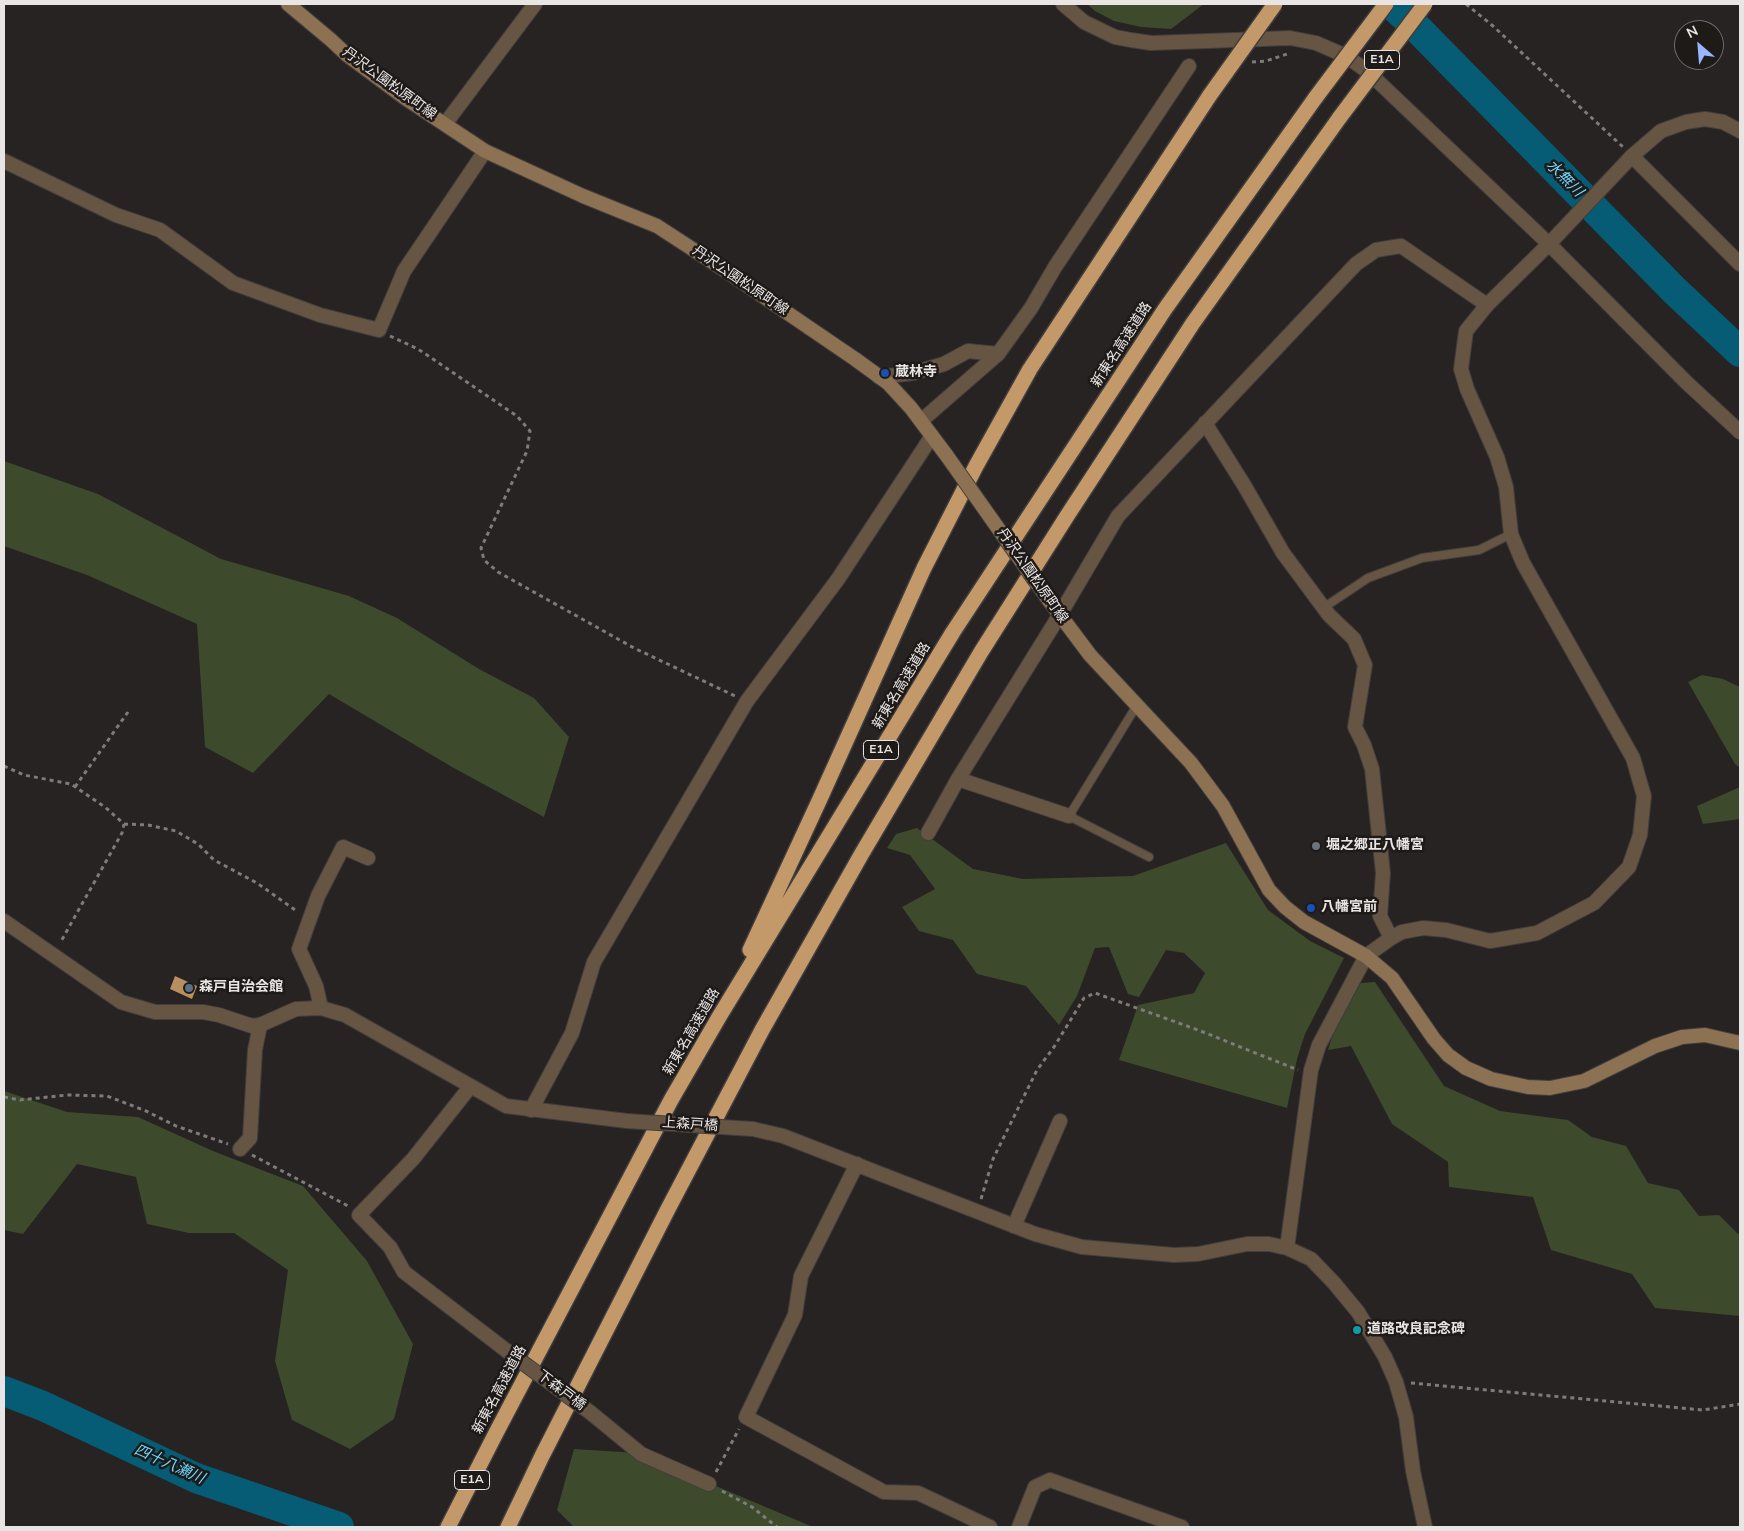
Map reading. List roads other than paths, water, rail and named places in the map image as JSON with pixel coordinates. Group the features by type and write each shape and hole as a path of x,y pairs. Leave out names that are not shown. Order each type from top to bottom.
{"highway":[{"path":"719,1017 924,568 976,466 1030,370 1210,95 1275,4"},
{"name":"新東名高速道路","path":"448,1527 671,1100 719,1017 953,632 1165,309 1316,97 1386,4"},
{"name":"E1A","path":"508,1527 542,1456 762,1030 861,855 976,661 1067,516 1193,323 1340,117 1425,4"}],"main road":[{"name":"丹沢公園松原町線","path":"288,4 347,55 405,98 485,152 583,196 657,226 879,376 911,408 921,421 1059,616 1090,655 1191,763 1223,806 1269,890 1285,907 1304,922 1363,962 1392,978 1434,1039 1448,1054 1466,1068 1492,1079 1528,1087 1550,1088 1584,1081 1655,1046 1682,1037 1705,1035 1740,1043"}],"street":[{"path":"445,124 535,4"},
{"path":"1063,4 1084,22 1114,37 1151,43 1290,38 1316,43 1346,56 1367,70 1553,239 1686,382 1740,432"},
{"path":"921,421 998,354 1031,308 1055,267 1189,66"},
{"path":"1287,1248 1311,1070 1319,1045 1363,962 1391,938 1402,932 1423,928 1446,930 1490,941 1536,934 1594,903 1629,867 1640,835 1644,796 1633,758 1523,563 1511,534 1506,487 1497,457 1466,389 1461,370 1466,331 1487,305 1632,156 1661,131 1686,122 1704,119 1723,122 1740,131"},
{"path":"4,161 116,215 160,230 234,283 320,315 379,330 404,271 485,152"},
{"path":"1632,156 1740,264"},
{"path":"928,833 958,780 1118,516 1356,264 1376,250 1400,246 1487,305"},
{"path":"879,376 913,373 928,369 944,364 968,351 998,354"},
{"path":"1205,423 1244,485 1283,553 1323,608 1354,639 1365,665 1355,727 1364,745 1372,769 1383,873 1380,916 1391,938"},
{"path":"531,1110 572,1033 594,962 746,701 838,579 932,436"},
{"path":"958,780 1069,816"},
{"path":"321,1008 316,986 299,949 318,896 343,847 368,858"},
{"path":"4,920 121,1002 155,1012 203,1012 219,1015 252,1026 260,1026 255,1050 250,1138 240,1149"},
{"name":"上森戸橋","path":"260,1026 296,1009 321,1008 345,1015 506,1106 627,1121 753,1129 783,1136 1035,1234 1082,1247 1174,1256 1198,1254 1247,1244 1270,1244 1287,1248 1312,1259 1334,1283 1358,1312 1385,1356 1396,1382 1406,1418 1413,1471 1425,1527"},
{"name":"下森戸橋","path":"470,1087 412,1159 360,1215 390,1247 404,1272 591,1413 642,1454 709,1484"},
{"path":"1014,1226 1060,1121"},
{"path":"857,1164 801,1276 795,1315 746,1417 884,1492 918,1493 990,1527"},
{"path":"1019,1527 1035,1487 1050,1480 1182,1527"}],"lane":[{"path":"1323,608 1368,578 1422,558 1479,550 1511,534"},
{"path":"1137,705 1069,816 1149,857"}],"waterway":[{"name":"水無川","path":"1391,4 1413,24 1674,290 1740,352"},
{"name":"四十八瀬川","path":"4,1391 43,1406 196,1478 339,1527"}],"place":[{"name":"蔵林寺","path":"885,373"},
{"name":"堀之郷正八幡宮","path":"1316,846"},
{"name":"八幡宮前","path":"1311,908"},
{"name":"森戸自治会館","path":"189,988"},
{"name":"道路改良記念碑","path":"1357,1330"}]}
